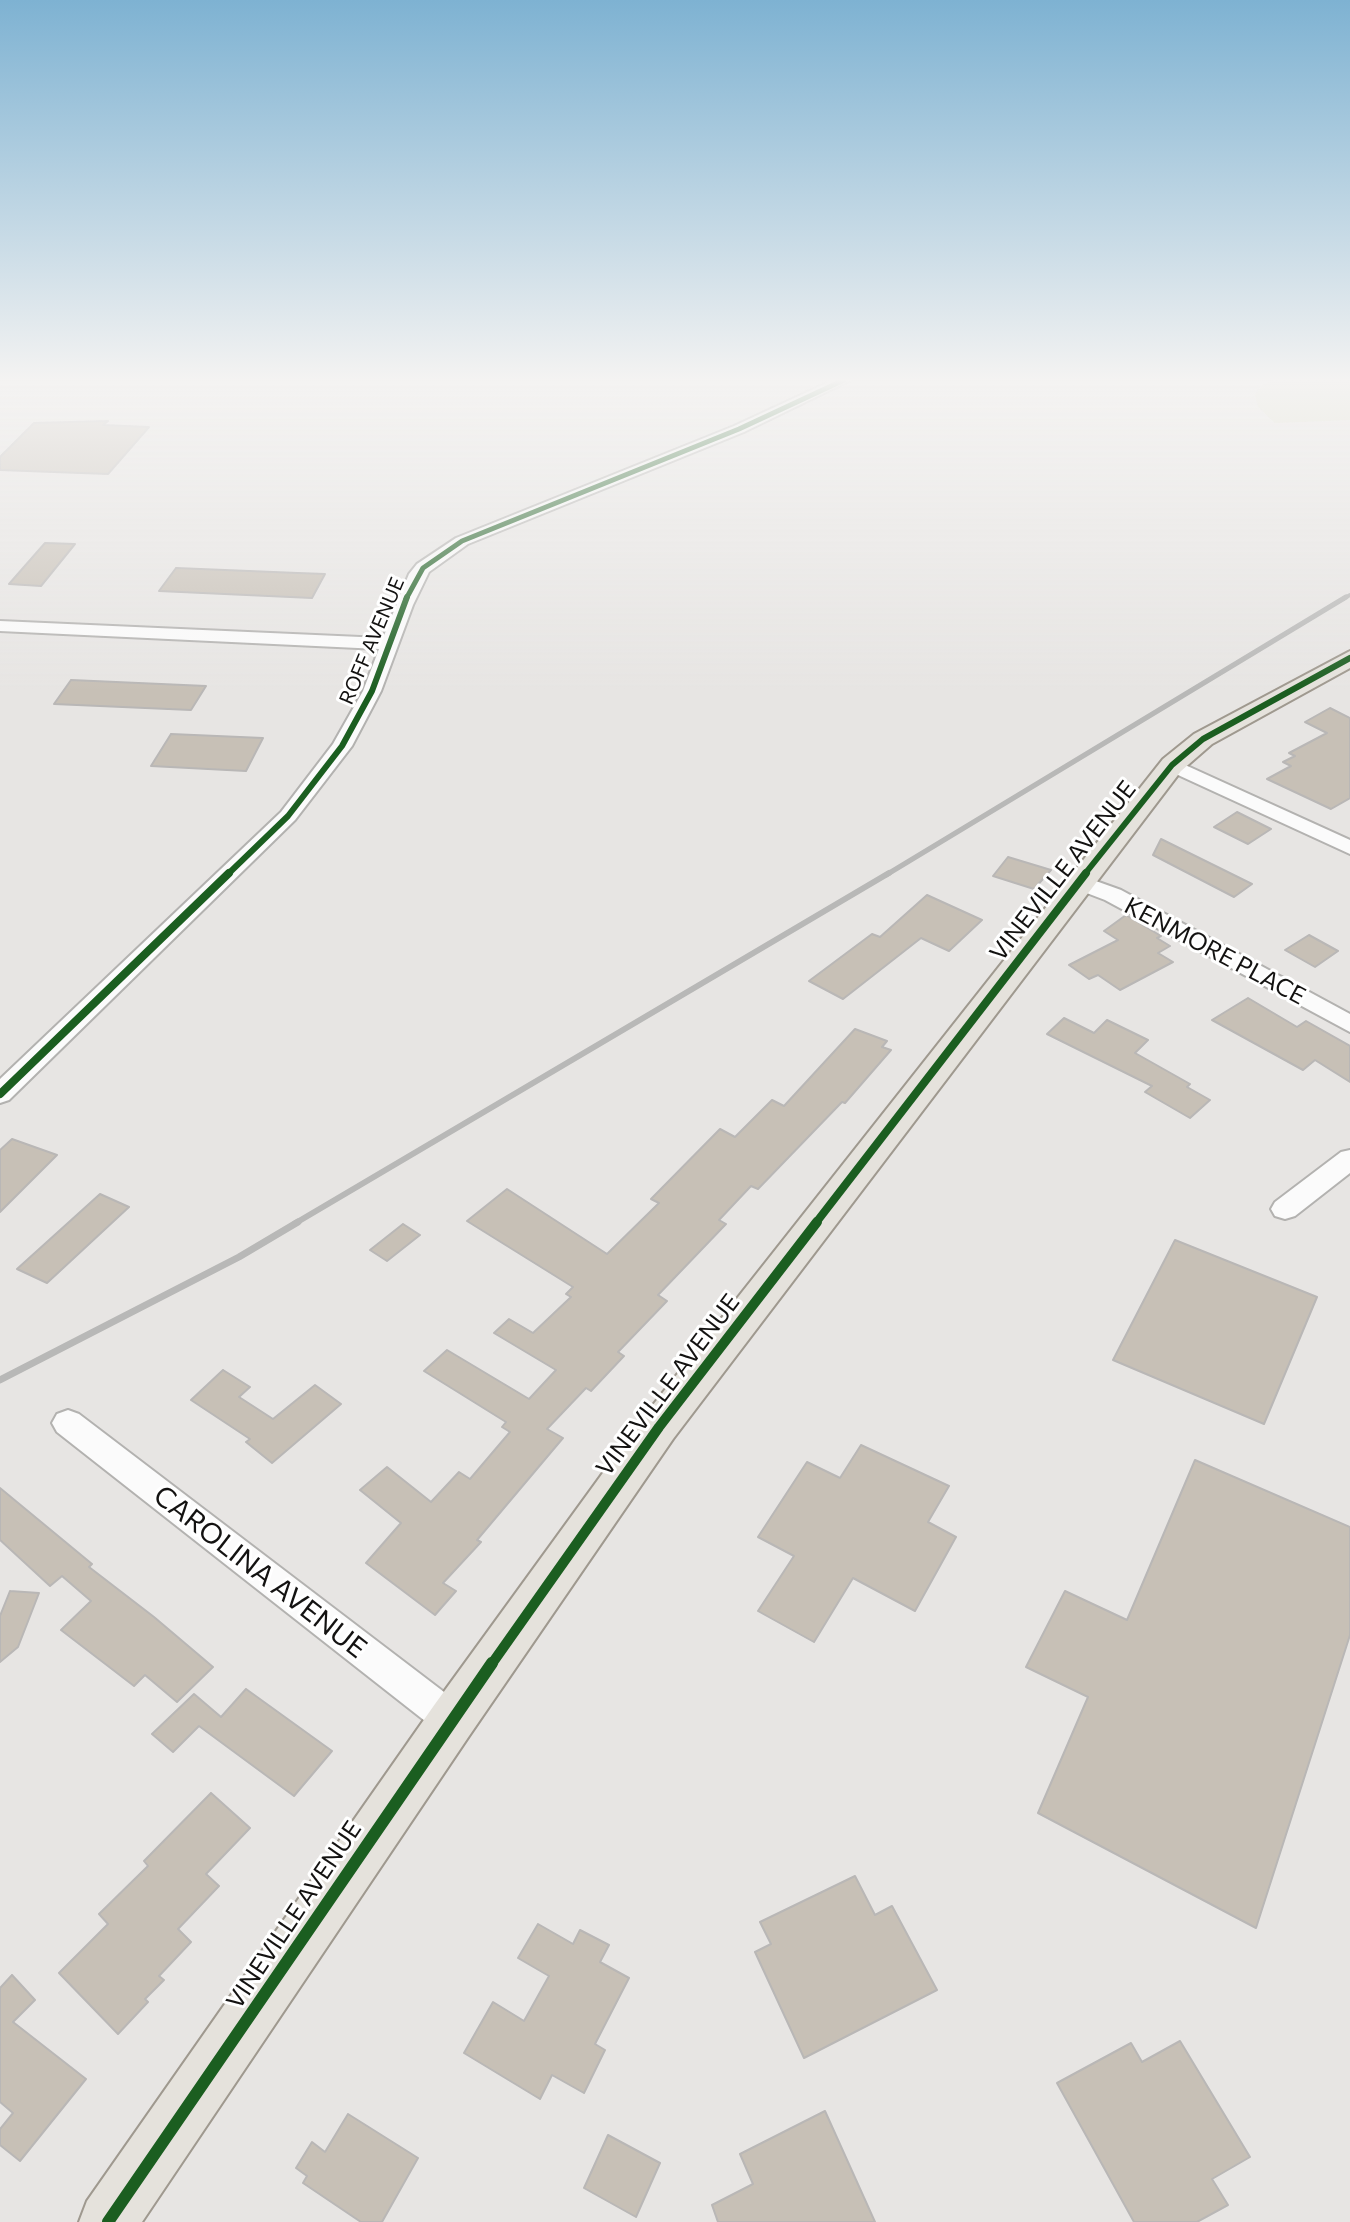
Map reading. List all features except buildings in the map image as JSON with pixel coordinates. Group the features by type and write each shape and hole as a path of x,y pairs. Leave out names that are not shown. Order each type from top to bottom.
{"main road":[{"name":"VINEVILLE AVENUE","path":"108,2222 452,1720 659,1427 1079,882 1172,765 1203,739 1350,658"}],"street":[{"name":"ROFF AVENUE","path":"0,1094 288,816 342,746 372,691 415,578 437,556 462,541 604,484"},
{"path":"0,626 392,644"},
{"path":"1172,765 1350,848"},
{"name":"KENMORE PLACE","path":"1079,882 1113,895 1350,1024"},
{"path":"1285,1209 1350,1159"},
{"name":"CAROLINA AVENUE","path":"68,1423 452,1720"}],"railway":[{"path":"1343,599 1350,595"},
{"path":"886,875 1346,597"},
{"path":"294,1224 889,873"},
{"path":"0,1380 239,1257 298,1222"}],"cycle path":[{"path":"0,1094 288,816 342,746 372,691 415,578 423,568 462,541 604,484"},
{"path":"108,2222 452,1720 659,1427 1079,882 1172,765 1203,739 1350,658"}]}
